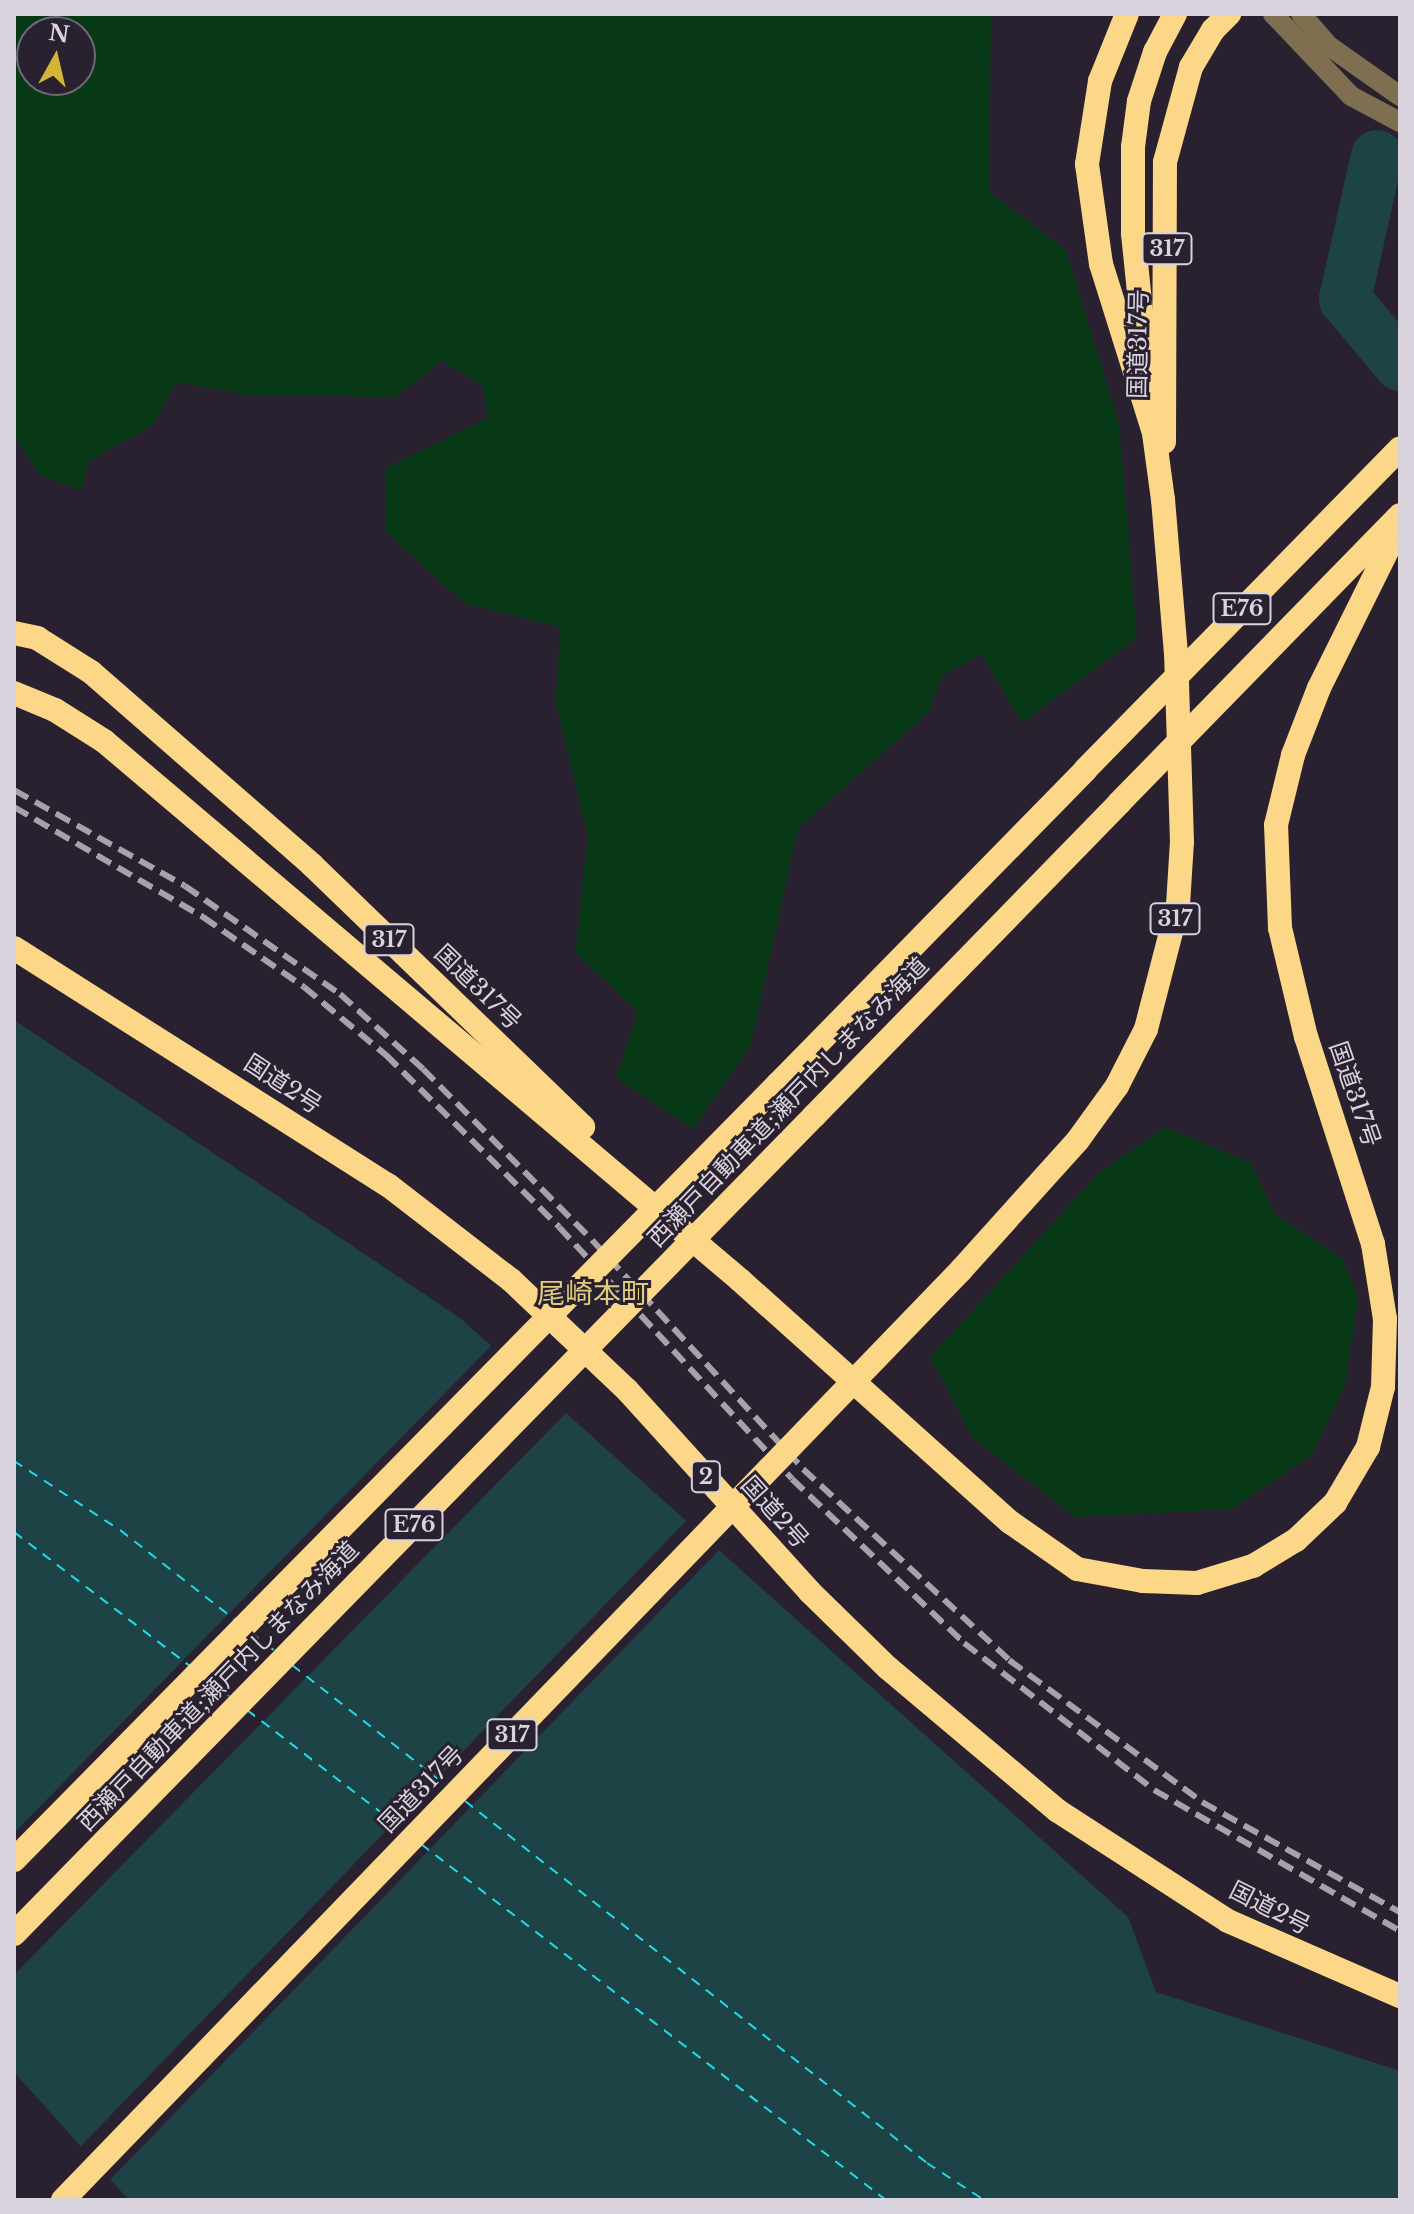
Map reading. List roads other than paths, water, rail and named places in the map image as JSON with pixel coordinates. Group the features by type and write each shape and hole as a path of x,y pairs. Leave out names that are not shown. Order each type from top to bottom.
{"highway":[{"name":"国道317号","path":"63,2200 961,1270 1078,1140 1117,1086 1146,1029 1166,967 1178,905 1182,842 1176,654 1154,433 1101,264 1087,164 1100,81 1127,14"},
{"path":"1154,433 1133,233 1133,147 1147,76 1175,14"},
{"name":"国道317号","path":"1163,500 1165,162 1191,67 1229,14"},
{"name":"西瀬戸自動車道;瀬戸内しまなみ海道","path":"14,1860 1400,448"},
{"name":"国道317号","path":"14,693 55,710 104,741 740,1280 1010,1522 1077,1569 1143,1581 1197,1583 1253,1566 1296,1540 1335,1503 1368,1447 1383,1387 1385,1319 1373,1244 1306,1037 1280,928 1276,825 1293,755 1319,688 1399,523"},
{"name":"西瀬戸自動車道;瀬戸内しまなみ海道","path":"14,1934 1119,803 1399,523"},
{"name":"国道317号","path":"14,633 37,638 91,672 312,865 740,1280"},
{"name":"国道2号","path":"14,948 388,1185 511,1280 627,1390 810,1592 888,1668 1058,1811 1228,1921 1349,1978 1400,1996"}],"street":[{"path":"1273,14 1351,96 1400,122"},
{"path":"1301,14 1329,46 1400,96"}],"waterway":[{"path":"1377,156 1345,299 1400,365"}],"railway":[{"path":"14,790 185,886 340,994 423,1069 592,1240 803,1469 1009,1660 1202,1802 1400,1912"},
{"path":"14,807 203,917 304,987 386,1055 559,1227 792,1479 964,1643 1154,1790 1400,1931"}],"district":[{"name":"尾崎本町","path":"593,1294"}]}
